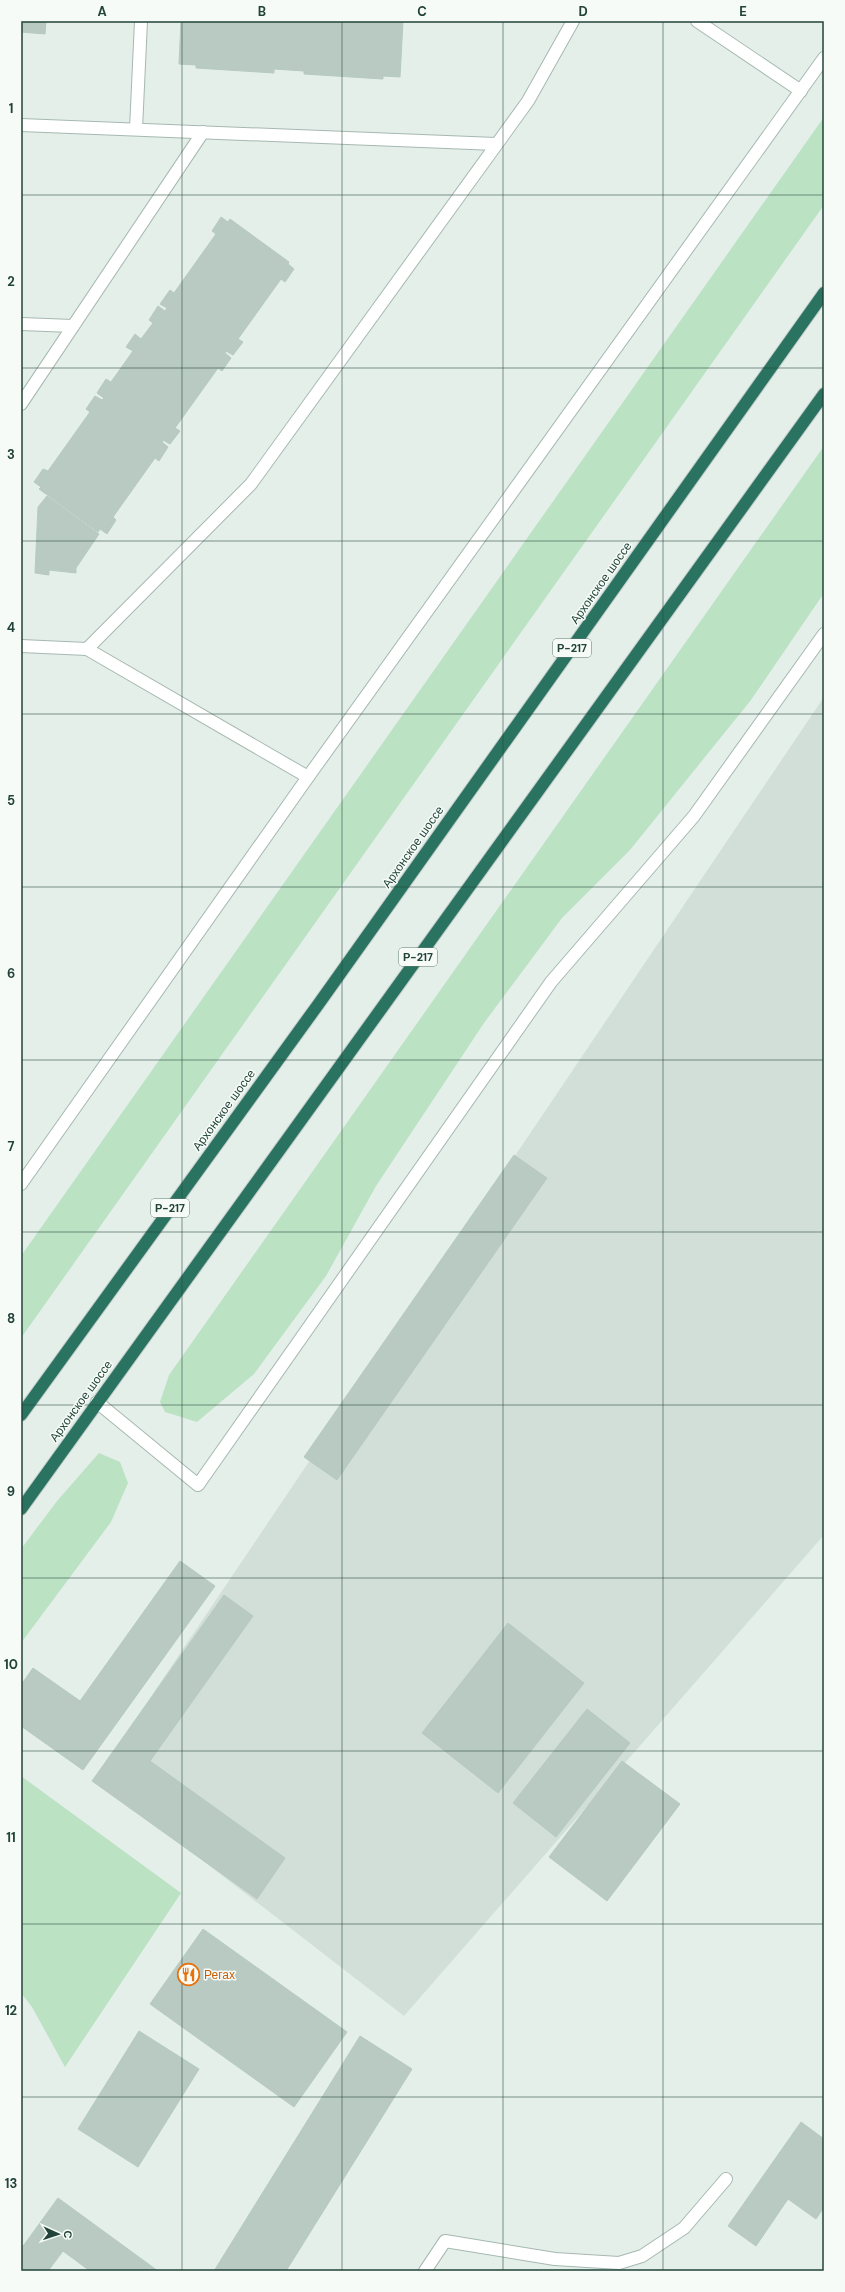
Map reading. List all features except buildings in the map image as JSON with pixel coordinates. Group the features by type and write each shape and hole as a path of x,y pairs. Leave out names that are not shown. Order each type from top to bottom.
{"highway":[{"name":"Архонское шоссе","path":"21,1415 320,1002 824,293"},
{"name":"Архонское шоссе","path":"21,1509 824,394"}],"street":[{"path":"136,129 142,21"},
{"path":"87,649 251,484 528,100 574,21"},
{"path":"697,21 801,91"},
{"path":"21,1184 308,777 824,58"},
{"path":"21,125 496,144"},
{"path":"21,404 203,132"},
{"path":"21,324 73,326"},
{"path":"97,1402 198,1485 551,982 694,816 824,634"},
{"path":"21,646 87,649 308,777"},
{"path":"425,2271 445,2241 555,2259 619,2263 642,2256 684,2228 726,2178"}],"shaded area":[{"path":"824,697 824,1535 404,2016 96,1778"}],"green space":[{"path":"824,117 824,205 21,1338 21,1256"},
{"path":"824,446 824,593 751,700 630,850 562,918 484,1023 376,1186 326,1276 254,1374 197,1422 165,1412 160,1402 169,1375"},
{"path":"99,1453 120,1462 128,1483 111,1522 21,1643 21,1549 57,1501"},
{"path":"21,1776 181,1893 65,2067 32,2007 21,1993"}],"place":[{"name":"Регах","path":"188,1975"}]}
